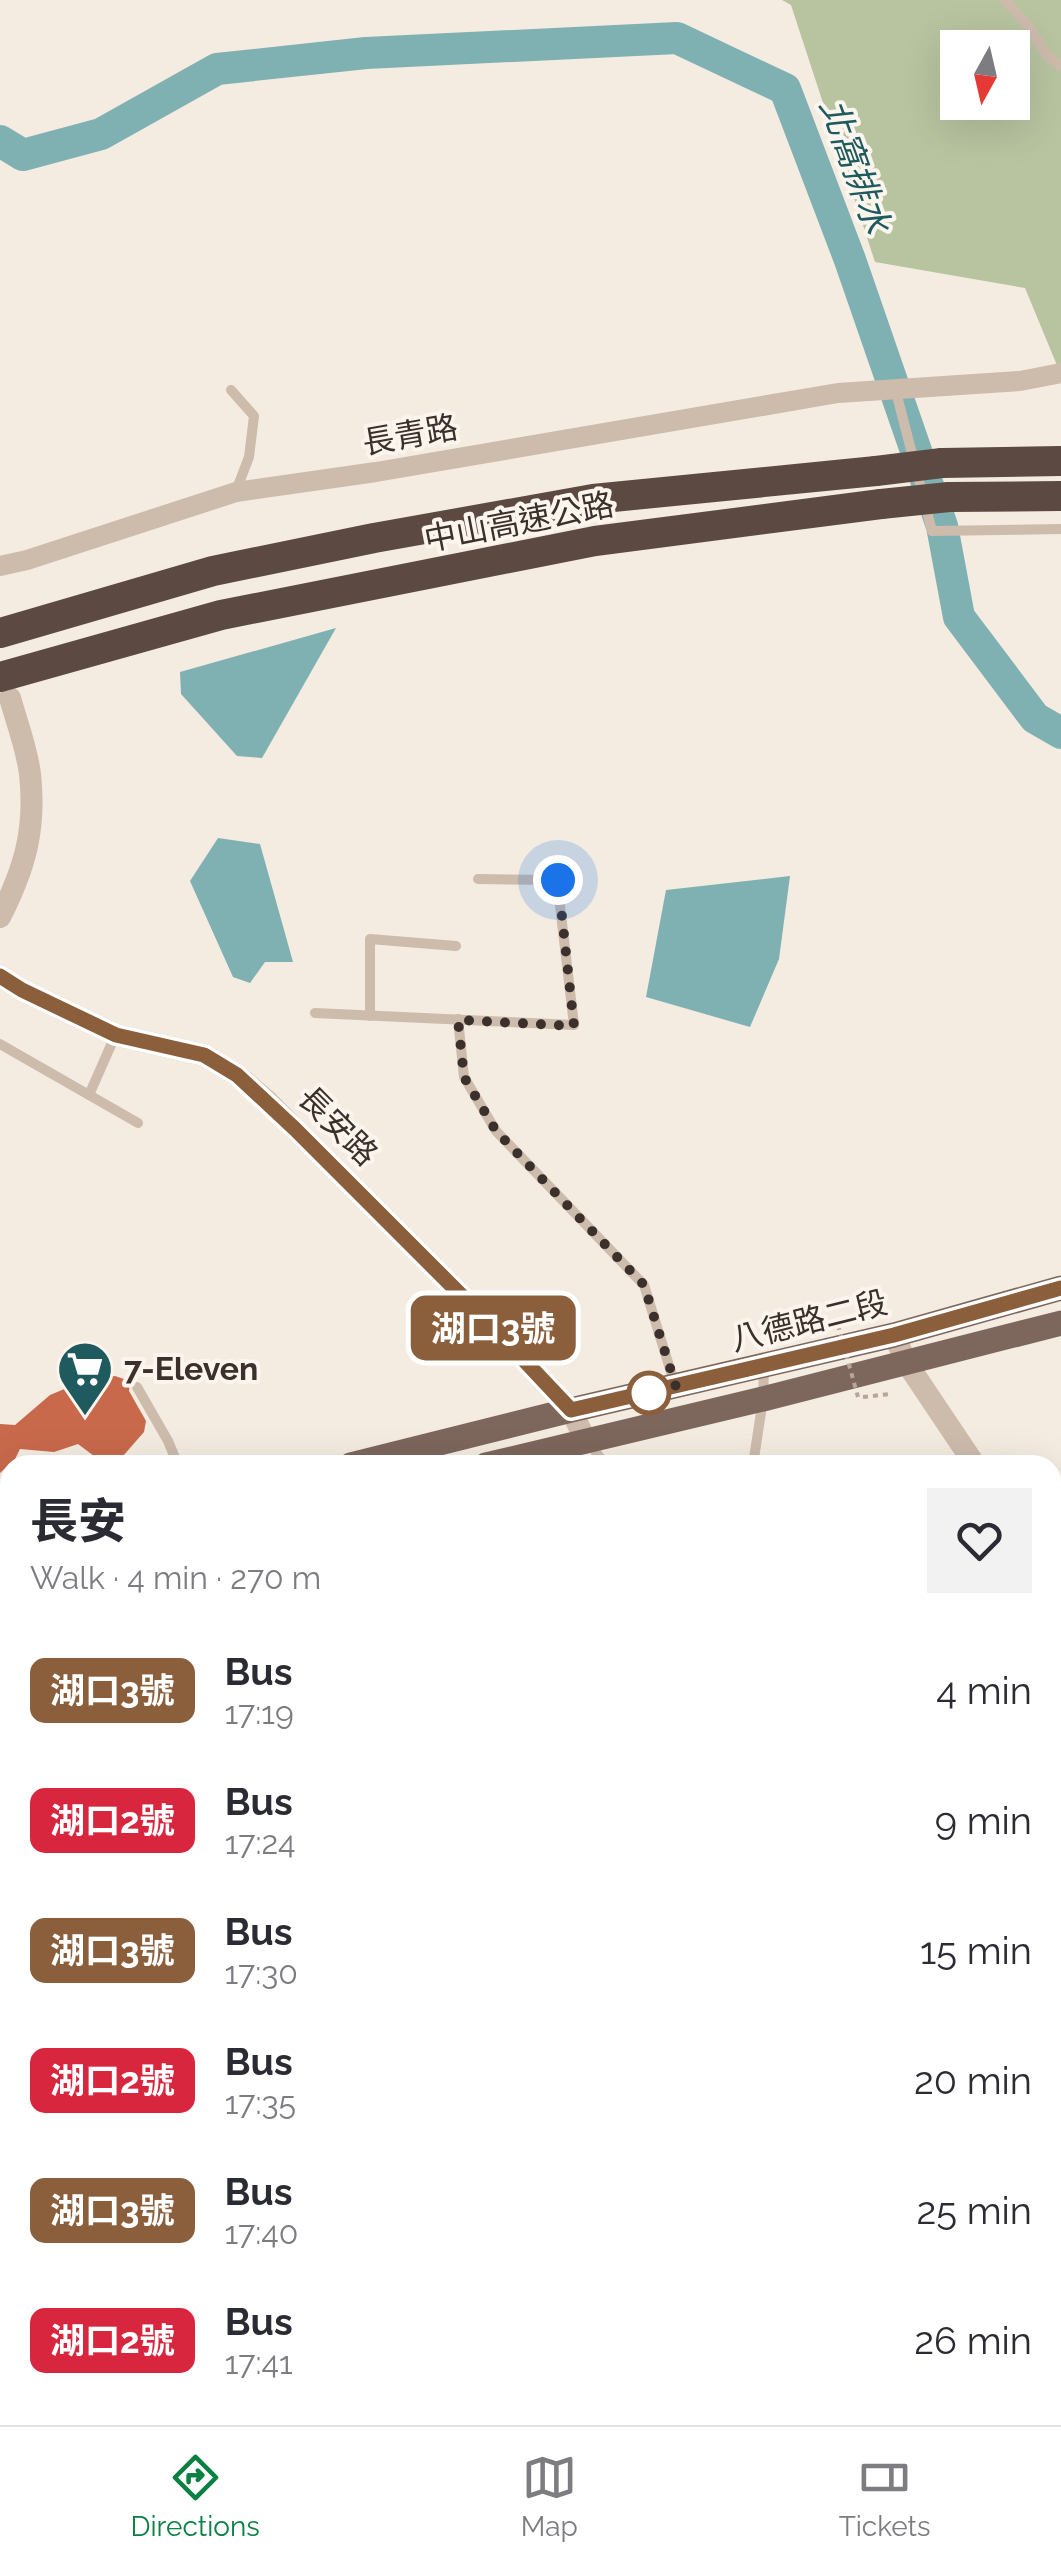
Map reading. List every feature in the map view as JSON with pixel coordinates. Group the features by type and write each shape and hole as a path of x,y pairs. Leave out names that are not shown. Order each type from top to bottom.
{"highway":[{"name":"中山高速公路","path":"0,633 213,571 594,498 942,463 1061,461"},
{"name":"中山高速公路","path":"5,688 221,616 595,541 950,497 1061,496"}],"main road":[{"name":"八德路二段","path":"392,1455 894,1335 1061,1288"},
{"name":"八德路二段","path":"526,1455 1061,1323"}],"street":[{"path":"895,388 1020,381 1061,373"},
{"name":"長青路","path":"0,566 236,492 838,393 895,388"},
{"path":"0,916 19,876 30,828 30,772 5,688"},
{"name":"長安路","path":"0,976 116,1035 204,1055 237,1075 490,1324 571,1410 586,1440"},
{"path":"894,1335 906,1362 968,1455"}],"lane":[{"path":"1005,0 1047,55 1061,66"},
{"path":"895,388 932,531 1061,528"},
{"path":"231,390 254,416 249,456 236,492"},
{"path":"315,1013 574,1026 558,880 478,879"},
{"path":"370,1016 370,939 456,946"},
{"path":"458,1020 464,1077 496,1131 644,1285 676,1387"},
{"path":"89,1094 116,1035"},
{"path":"0,1044 138,1122"},
{"path":"754,1455 764,1367"},
{"path":"137,1387 174,1455"},
{"path":"586,1440 598,1455"}],"path":[{"path":"814,1325 838,1326 876,1309"},
{"path":"838,1326 858,1398 890,1394"}],"green space":[{"path":"782,0 1061,0 1061,375 1025,288 875,262 791,5"}],"water":[{"path":"336,628 262,758 237,756 181,694 180,672"},
{"path":"218,838 260,844 293,962 265,962 250,983 233,977 190,881"},
{"path":"790,876 779,959 750,1027 646,997 666,890"}],"building":[{"name":"7-Eleven","path":"115,1376 130,1381 129,1391 146,1421 144,1432 124,1455 93,1455 78,1444 54,1452 20,1449 17,1455 0,1455 0,1424 15,1425 50,1395 86,1380"}],"waterway":[{"name":"北窩排水","path":"0,141 23,155 101,134 217,69 366,53 677,38 785,89 850,260 942,526 959,617 1035,718 1061,733"}],"bus line":[{"name":"湖口3號","path":"0,976 116,1035 204,1055 237,1075 490,1324 571,1410 894,1335 1061,1288"}],"place":[{"name":"7-Eleven","path":"85,1418"}],"route":[{"path":"558,880 574,1026 458,1020 464,1077 496,1131 644,1285 676,1387 649,1393"}]}
